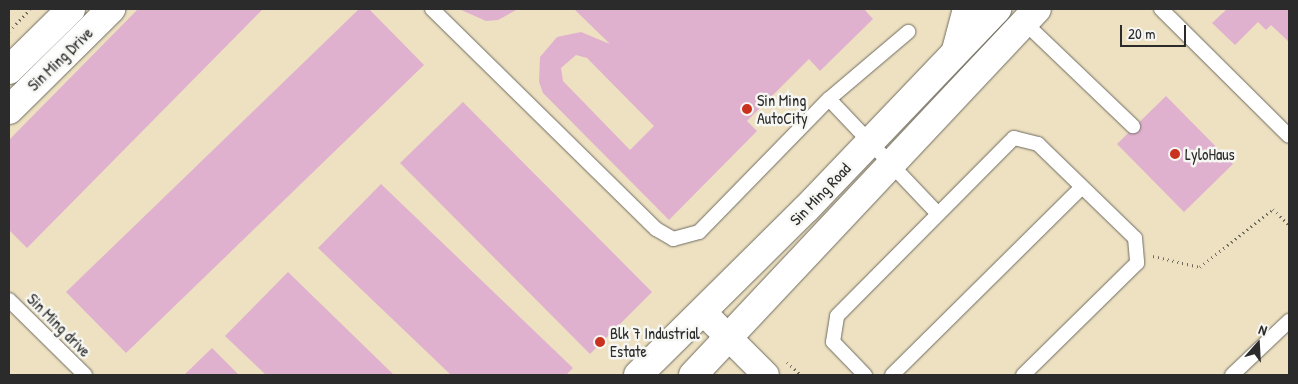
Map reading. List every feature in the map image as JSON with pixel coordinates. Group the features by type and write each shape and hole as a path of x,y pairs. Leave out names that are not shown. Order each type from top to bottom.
{"street":[{"name":"Sin Ming Drive","path":"9,70 71,9"},
{"name":"Sin Ming Drive","path":"9,110 110,9"},
{"path":"954,54 967,9"},
{"name":"Sin Ming Road","path":"638,375 703,312 870,142 997,9"},
{"name":"Sin Ming Road","path":"693,375 727,336 1031,13"},
{"path":"703,312 766,375"}],"lane":[{"path":"432,9 656,229 673,239 700,232 830,99 908,32"},
{"path":"1161,9 1230,80 1289,136"},
{"path":"1031,13 1133,126"},
{"path":"830,99 938,214"},
{"path":"865,375 833,342 837,316 1014,138 1038,144 1135,238 1137,263 1023,375"},
{"path":"892,375 1082,187"},
{"name":"Sin Ming drive","path":"9,300 85,375"},
{"path":"1232,375 1289,320"}],"path":[{"path":"9,31 30,9"},
{"path":"1136,251 1200,267 1273,209 1289,226"}],"building":[{"path":"138,9 263,9 27,248 9,230 9,140"},
{"path":"359,9 369,9 424,65 126,353 66,292"},
{"path":"459,9 518,9 498,20 486,21"},
{"path":"574,9 864,9 873,19 820,71 809,59 747,121 757,131 669,220 543,93 539,82 540,57 557,37 581,32 610,44","holes":["576,55 587,58 654,126 630,150 563,81 561,68"]},
{"path":"1227,9 1289,9 1289,42 1271,25 1266,30 1258,22 1235,45 1212,23"},
{"name":"LyloHaus","path":"1166,96 1233,164 1184,212 1117,144"},
{"path":"463,102 652,292 590,354 400,163"},
{"path":"381,184 573,368 566,375 451,375 318,248"},
{"path":"288,272 394,375 266,375 225,336"},
{"path":"212,348 239,375 184,375"}],"place":[{"name":"Sin Ming AutoCity","path":"747,109"},
{"name":"LyloHaus","path":"1175,154"},
{"name":"Blk 7 Industrial Estate","path":"600,342"}]}
